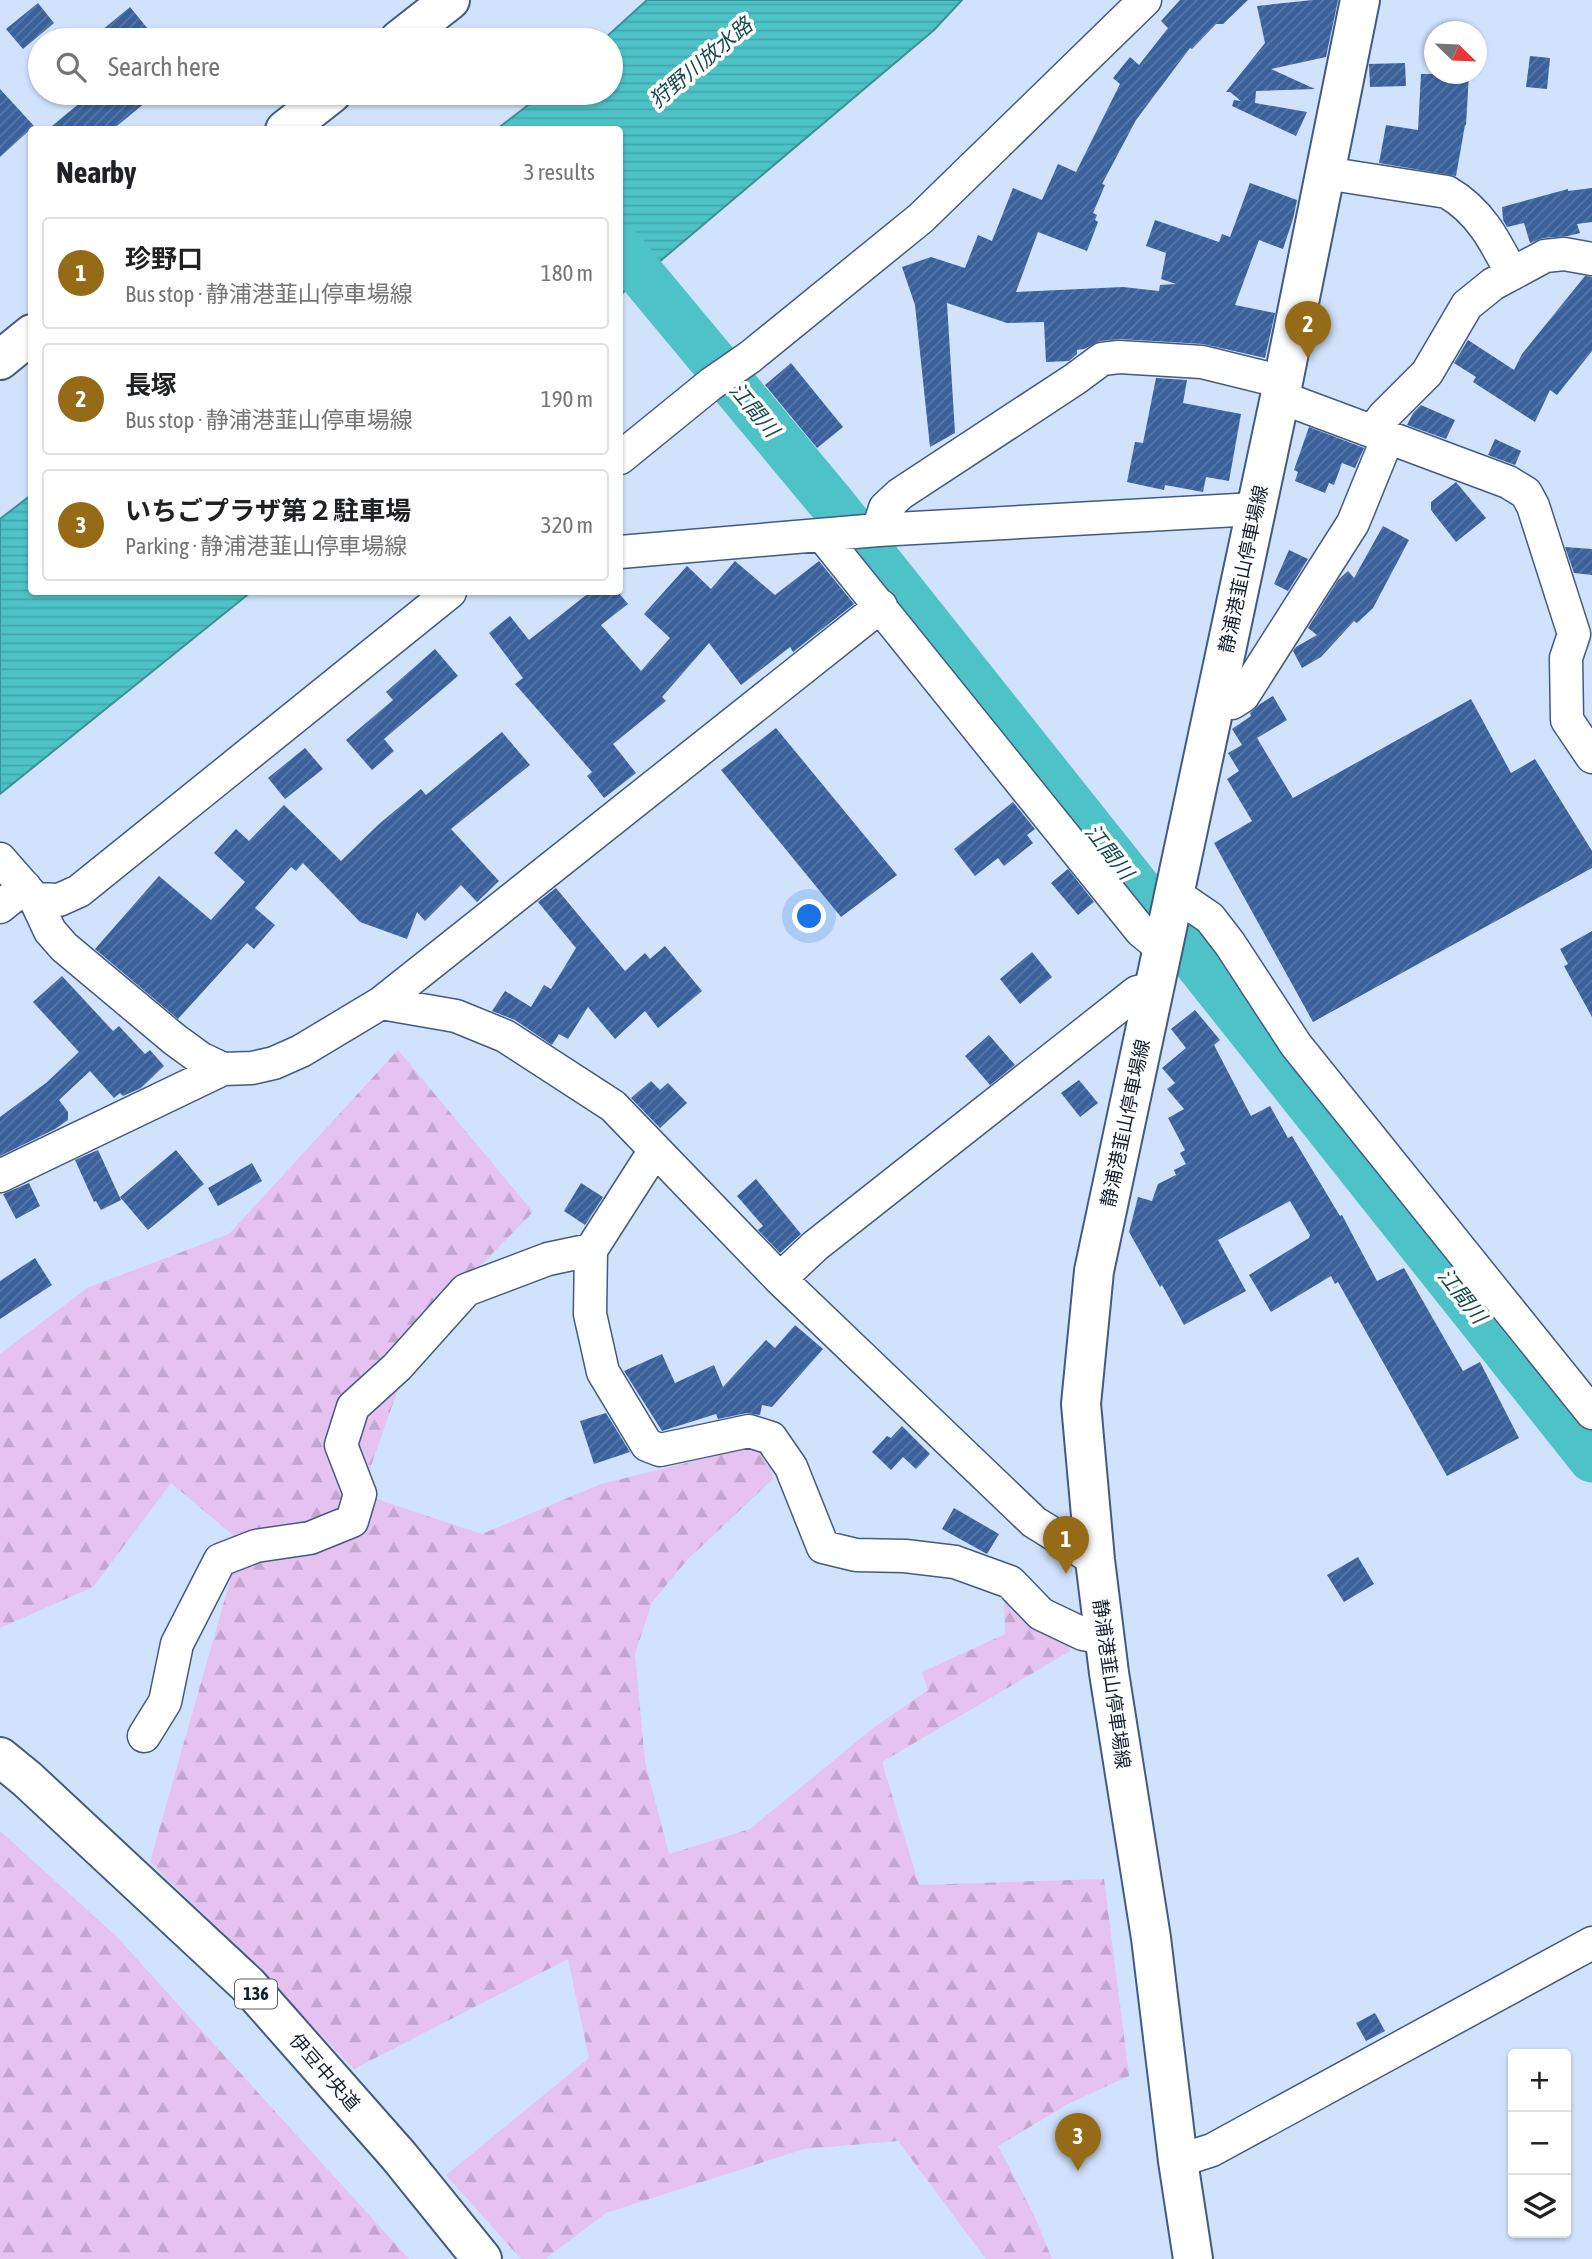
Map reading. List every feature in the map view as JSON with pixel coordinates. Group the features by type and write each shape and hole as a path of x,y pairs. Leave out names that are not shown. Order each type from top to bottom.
{"main road":[{"path":"414,28 450,0"},
{"name":"静浦港韮山停車場線","path":"1193,2259 1178,2161 1151,1938 1105,1638 1081,1404 1094,1271 1281,390 1360,0"},
{"path":"290,126 317,105"},
{"name":"伊豆中央道","path":"0,1757 248,1985 398,2155 482,2259"},
{"name":"伊豆中央道","path":"0,1774 264,2028 463,2259"}],"street":[{"path":"623,456 921,218 1145,0"},
{"path":"1325,173 1447,192 1462,201 1481,220 1512,274"},
{"path":"1215,701 1232,703 1243,696 1353,523 1384,416 1427,373 1468,305 1493,284 1545,256 1564,254 1592,259"},
{"path":"878,530 885,508 900,494 1102,359 1119,357 1202,362 1281,390 1380,434 1508,482 1526,493 1533,506 1574,634 1566,658 1567,720 1592,758"},
{"path":"623,552 878,530 1255,509"},
{"path":"827,535 1141,931 1163,948"},
{"path":"18,880 59,900 79,891 446,595"},
{"path":"0,1176 223,1069 252,1068 274,1063 301,1051 381,1003 881,606"},
{"path":"0,907 18,880"},
{"path":"18,880 50,931 64,947 174,1039 200,1058 223,1069"},
{"path":"1173,903 1210,918 1296,1045 1592,1413"},
{"path":"780,1279 815,1247 1137,992 1154,988"},
{"path":"381,1003 456,1016 505,1036 613,1106 780,1279 1034,1522 1095,1560"},
{"path":"655,1150 591,1250 590,1314 603,1372 647,1445 660,1450 749,1431 771,1438 791,1467 823,1547 856,1555 905,1556 955,1562 1010,1582 1041,1614 1083,1634 1105,1638"},
{"path":"144,1736 165,1702 177,1644 220,1560 256,1546 310,1538 352,1521 360,1494 341,1445 353,1407 397,1367 466,1290 548,1259 591,1250"},
{"path":"1178,2161 1212,2150 1592,1943"}],"green space":[{"path":"398,1050 533,1212 420,1327 361,1494 482,1534 601,1484 764,1444 773,1479 688,1559 652,1602 635,1654 645,1762 669,1854 750,1829 872,1729 928,1690 922,1672 1005,1634 1004,1597 1070,1640 1070,1651 882,1762 919,1885 1104,1879 1129,2076 1068,2104 998,2146 1034,2215 1052,2259 986,2259 898,2141 804,2149 606,2213 545,2259 521,2259 446,2175 589,2058 568,1959 354,2069 227,1937 150,1862 241,1542 171,1483 93,1587 0,1628 0,1354 87,1288 229,1234"},
{"path":"0,1831 116,1936 409,2259 0,2259"}],"water":[{"name":"狩野川放水路","path":"647,0 962,0 934,30 623,292 623,126 501,126 528,105 623,105 623,28 616,28"},
{"path":"28,497 28,595 247,595 0,794 0,519"}],"building":[{"path":"1180,0 1248,0 1223,24 1216,24 1190,48 1136,120 1102,184 1105,185 1093,213 1097,215 1095,220 1098,222 1087,251 1038,232 1016,292 1123,287 1159,291 1160,285 1176,284 1161,279 1166,253 1146,246 1155,220 1219,242 1222,234 1230,237 1250,183 1297,200 1283,249 1259,240 1235,305 1275,313 1265,358 1203,344 1120,339 1100,341 1077,350 1077,354 1069,361 1046,362 1044,322 1007,323 947,303 955,433 930,447 915,305 902,267 931,257 965,268 978,235 992,241 1013,188 1042,200 1058,164 1076,172 1120,84 1113,78 1130,57 1139,65 1168,28 1161,21"},
{"path":"1338,0 1326,57 1271,69 1315,89 1256,91 1255,103 1307,112 1296,136 1232,106 1234,100 1241,101 1226,92 1265,43 1257,6"},
{"path":"38,3 54,23 48,28 28,28 28,45 23,49 6,29"},
{"path":"130,7 147,28 105,28"},
{"path":"1530,56 1550,58 1547,89 1526,87"},
{"path":"1405,63 1406,86 1370,87 1369,64"},
{"path":"1421,74 1424,74 1424,84 1468,84 1466,125 1456,176 1379,163 1386,125 1418,130"},
{"path":"0,89 34,126 28,126 28,131 0,157"},
{"path":"77,105 142,105 117,126 52,126"},
{"path":"1592,188 1592,222 1577,224 1580,233 1543,238 1530,243 1524,223 1507,227 1503,220 1502,207 1568,189"},
{"path":"1585,276 1592,277 1592,351 1557,395 1550,390 1535,422 1473,382 1476,377 1454,363 1468,340 1514,370 1522,354"},
{"path":"791,363 843,427 817,448 765,385"},
{"path":"1156,378 1187,380 1183,403 1241,414 1229,481 1206,477 1203,492 1165,485 1164,490 1127,482 1135,442 1143,443"},
{"path":"1421,405 1455,420 1446,439 1407,425"},
{"path":"1309,427 1364,448 1355,468 1342,463 1334,485 1329,483 1325,493 1295,481 1298,472 1294,470"},
{"path":"1495,439 1521,451 1515,465 1488,455"},
{"path":"1456,482 1486,518 1456,542 1431,510 1431,502"},
{"path":"1383,526 1409,540 1373,608 1357,623 1354,621 1321,657 1302,668 1293,651 1317,635 1308,628 1338,580 1348,571 1354,578"},
{"path":"1565,547 1592,549 1592,575 1574,573"},
{"path":"1289,550 1308,559 1288,591 1274,584"},
{"path":"735,561 775,595 819,561 854,604 793,652 790,647 741,685 709,643 662,697 666,701 613,744 636,773 604,798 587,776 592,772 515,684 523,678 489,633 510,616 529,640 586,595 620,595 628,604 601,625 641,671 670,638 644,614 687,566 711,589"},
{"path":"435,649 458,676 384,739 394,751 372,770 346,740 393,700 386,692"},
{"path":"1273,696 1287,720 1257,738 1293,798 1471,699 1511,773 1535,759 1592,851 1592,868 1313,1022 1214,843 1252,821 1227,779 1239,771 1228,753 1242,745 1232,729"},
{"path":"776,728 897,875 841,917 721,770"},
{"path":"502,732 530,765 451,829 499,881 477,902 461,885 425,921 417,912 407,939 360,922 303,863 296,871 291,867 255,908 275,925 254,949 247,943 178,1019 95,949 159,876 211,920 245,882 214,853 236,829 249,841 284,805 341,861 421,789 426,795"},
{"path":"305,748 323,769 285,799 268,778"},
{"path":"1013,802 1035,829 1027,835 1033,843 1004,866 998,858 975,876 954,849"},
{"path":"1068,869 1094,902 1078,915 1051,883"},
{"path":"556,888 625,971 645,953 650,959 665,946 702,991 658,1028 645,1011 615,1039 588,1007 568,1039 559,1034 552,1045 515,1020 492,1011 505,991 531,1007 544,985 551,989 576,948 538,902"},
{"path":"1592,931 1592,1017 1564,966 1568,964 1560,949"},
{"path":"1032,952 1052,977 1020,1004 1000,979"},
{"path":"62,976 113,1031 119,1026 145,1054 150,1050 164,1066 141,1088 123,1096 120,1093 114,1098 90,1071 59,1100 68,1112 68,1120 0,1156 0,1117 46,1083 79,1052 33,1002"},
{"path":"1195,1010 1220,1040 1214,1045 1251,1116 1270,1106 1288,1138 1292,1136 1340,1216 1342,1215 1377,1281 1404,1268 1463,1371 1480,1362 1519,1438 1447,1476 1338,1282 1335,1284 1331,1276 1271,1312 1249,1275 1309,1238 1310,1235 1290,1201 1218,1240 1246,1291 1184,1325 1129,1232 1138,1197 1152,1201 1158,1184 1176,1175 1174,1170 1186,1164 1180,1153 1185,1150 1168,1118 1184,1109 1167,1089 1175,1083 1162,1068 1186,1048 1171,1029"},
{"path":"989,1035 1015,1065 990,1085 965,1056"},
{"path":"1079,1080 1098,1103 1080,1117 1061,1093"},
{"path":"651,1081 660,1090 668,1083 687,1103 660,1128 631,1098"},
{"path":"98,1150 121,1200 101,1210 96,1201 94,1202 75,1160"},
{"path":"176,1150 204,1184 148,1230 120,1197"},
{"path":"252,1163 262,1181 218,1206 208,1188"},
{"path":"756,1179 801,1234 780,1253 758,1230 763,1226 737,1196"},
{"path":"29,1183 40,1206 16,1219 3,1194"},
{"path":"581,1183 603,1197 585,1225 564,1211"},
{"path":"35,1258 52,1285 0,1319 0,1281"},
{"path":"795,1325 823,1349 772,1407 762,1405 760,1415 747,1413 718,1419 716,1414 662,1431 624,1371 662,1354 675,1383 714,1365 723,1387 766,1340 775,1348"},
{"path":"606,1413 630,1452 594,1464 580,1421"},
{"path":"902,1426 930,1454 916,1469 903,1457 891,1470 872,1452 887,1436 891,1438"},
{"path":"954,1508 999,1534 987,1554 942,1529"},
{"path":"1358,1557 1374,1584 1344,1602 1327,1575"},
{"path":"1375,2013 1385,2031 1366,2041 1356,2023"}],"waterway":[{"name":"江間川","path":"623,253 833,505 1592,1459"}],"place":[{"name":"長塚","path":"1308,359"},
{"name":"珍野口","path":"1066,1574"},
{"name":"いちごプラザ第２駐車場","path":"1078,2171"}]}
